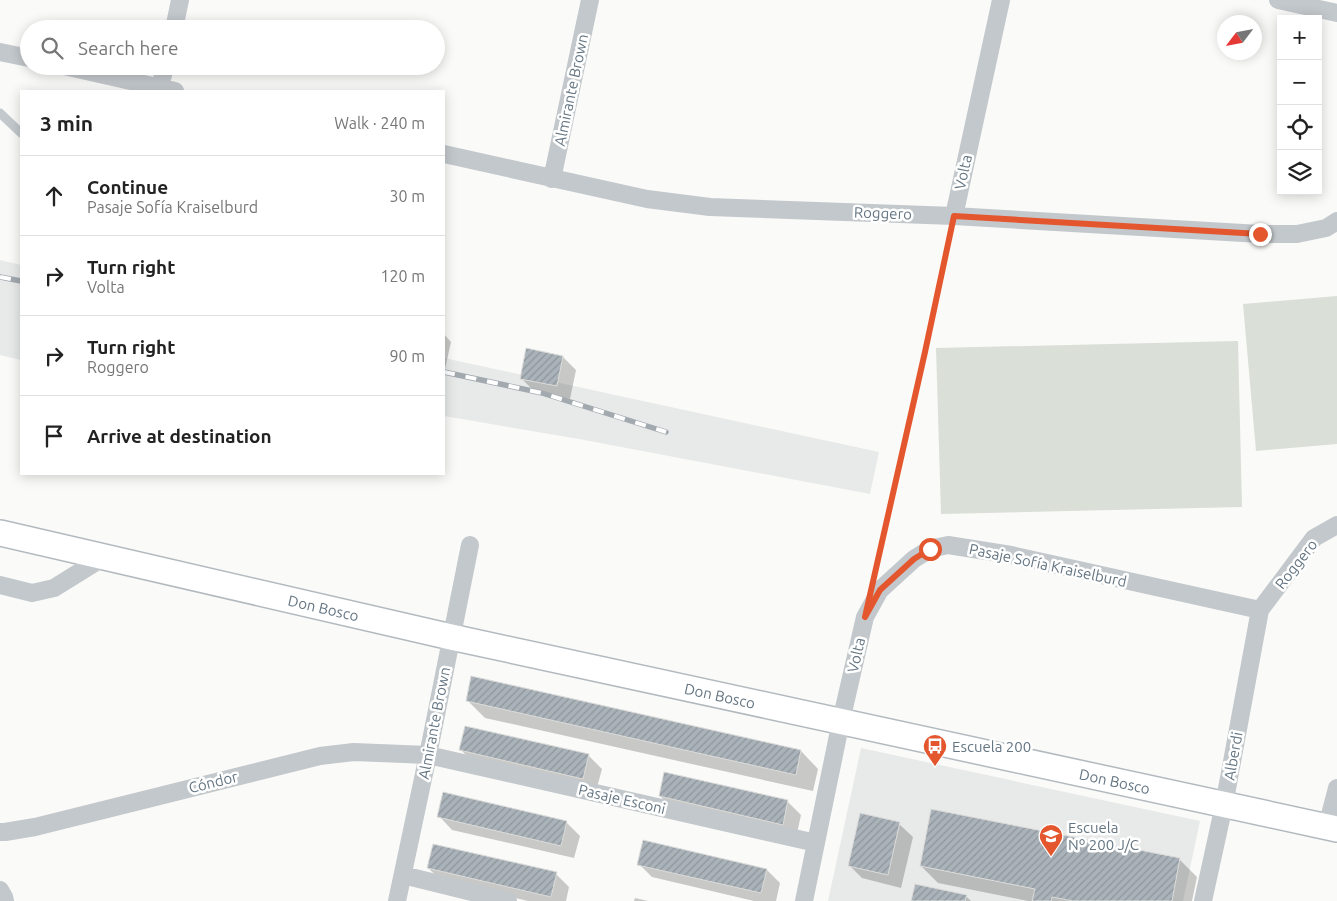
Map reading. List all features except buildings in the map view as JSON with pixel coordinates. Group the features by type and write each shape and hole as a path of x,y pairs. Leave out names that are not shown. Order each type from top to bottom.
{"street":[{"path":"176,20 180,0"},
{"name":"Almirante Brown","path":"552,179 590,0"},
{"name":"Volta","path":"954,216 1000,0"},
{"path":"1278,0 1337,13"},
{"path":"0,52 20,56"},
{"path":"103,75 168,90 166,75"},
{"name":"Roggero","path":"445,154 647,199 710,208 954,216 1260,234 1298,234 1332,224"},
{"name":"Roggero","path":"1260,610 1314,538 1337,525"},
{"name":"Don Bosco","path":"0,534 451,637 1332,827"},
{"name":"Pasaje Sofía Kraiselburd","path":"865,617 880,590 914,559 930,549 948,544 1011,555 1260,610"},
{"name":"Almirante Brown","path":"397,901 470,545"},
{"path":"0,586 32,593 54,588 104,557"},
{"name":"Alberdi","path":"1203,901 1224,805 1260,610"},
{"name":"Volta","path":"804,901 865,617"},
{"name":"Cóndor","path":"0,832 35,827 320,756 354,752 428,755"},
{"name":"Pasaje Esconi","path":"428,755 816,842"},
{"path":"1332,827 1337,788"},
{"path":"403,875 508,901"},
{"path":"0,890 5,901"}],"lane":[{"path":"0,113 20,132"}],"path":[{"path":"876,570 954,216"}],"shaded area":[{"path":"0,260 20,265 20,360 0,355"},
{"path":"1337,296 1337,444 1256,451 1243,304"},
{"path":"1238,341 1242,507 941,514 936,348"},
{"path":"445,358 879,452 870,494 579,439 445,416"},
{"path":"861,748 1200,821 1183,901 828,901"}],"railway":[{"path":"0,277 20,281"},
{"path":"445,372 542,393 666,432"}],"place":[{"name":"Escuela 200","path":"935,767"},
{"name":"Escuela Nº 200 J/C","path":"1051,857"}],"route":[{"path":"930,549 914,559 880,590 865,617 954,216 1260,234"}]}
